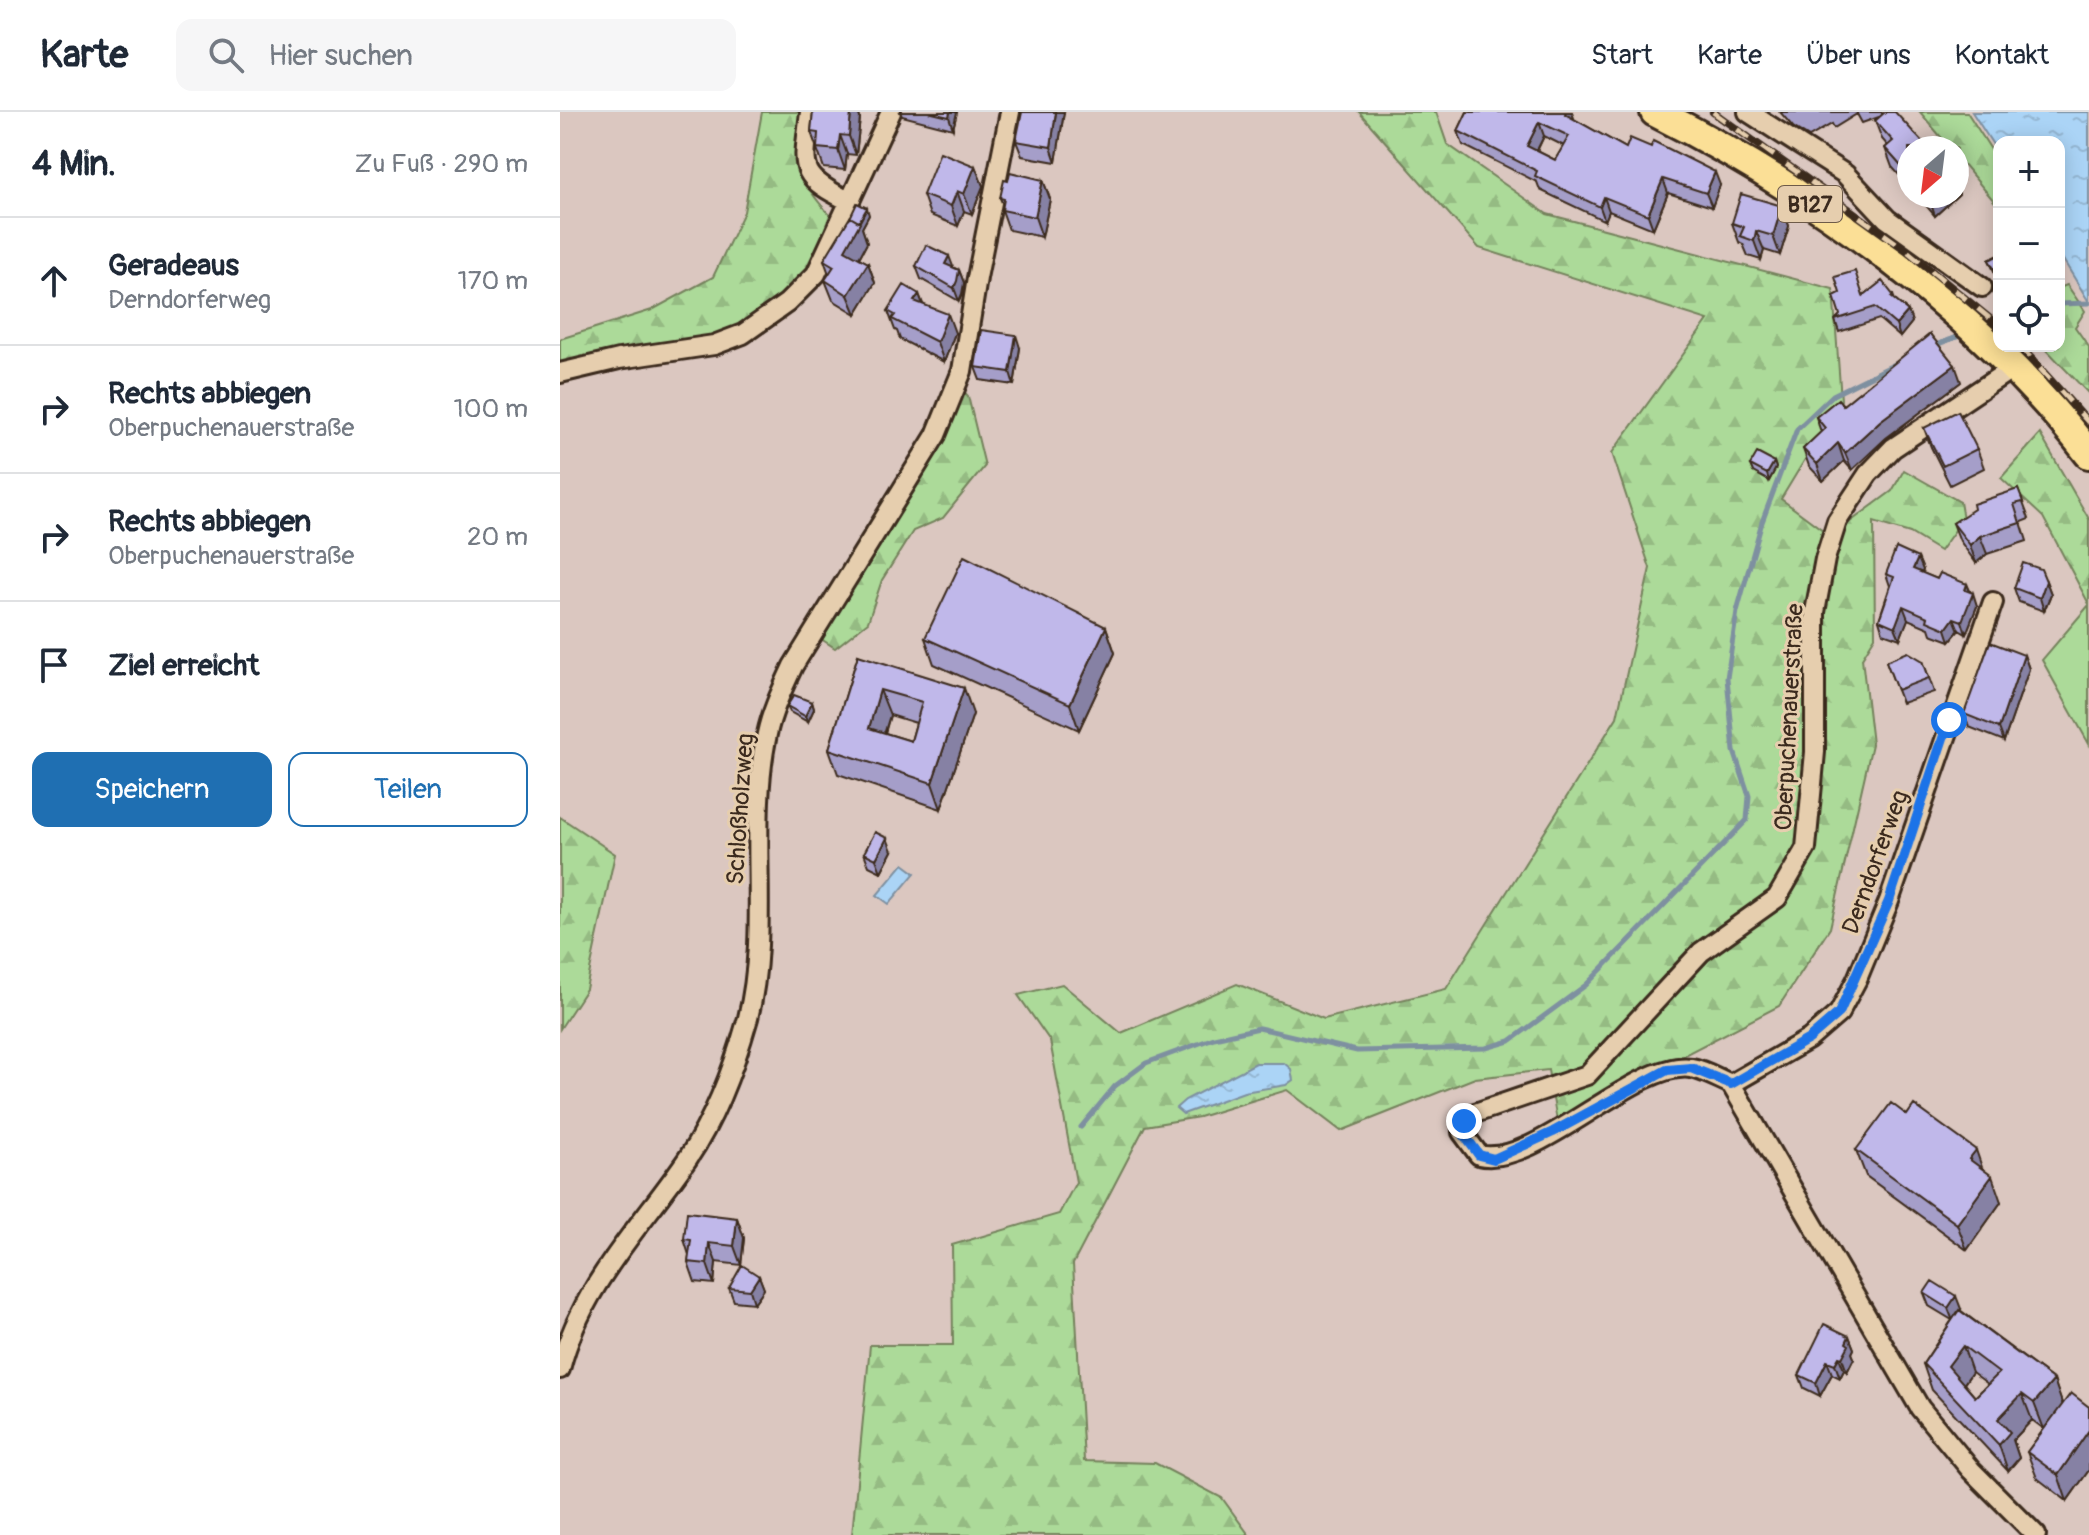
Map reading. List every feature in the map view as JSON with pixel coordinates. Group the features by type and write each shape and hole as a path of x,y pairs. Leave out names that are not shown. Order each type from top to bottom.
{"main road":[{"name":"B127","path":"1655,112 1824,213 1954,312 2004,357 2089,454"}],"street":[{"path":"810,112 806,165 809,177 817,185 849,201"},
{"path":"560,373 619,359 714,345 743,334 808,285 891,112"},
{"name":"Schloßholzweg","path":"560,1369 571,1333 592,1292 612,1257 689,1157 729,1071 747,1019 755,979 766,737 774,707 793,666 936,435 957,384 969,340 977,278 1010,112"},
{"path":"1748,112 1845,174 1887,219 1982,287"},
{"name":"Oberpuchenauerstraße","path":"1731,1084 1691,1068 1667,1070 1553,1132 1494,1159 1479,1155 1462,1132 1464,1121 1472,1114 1587,1075 1701,952 1777,898 1806,848 1815,752 1815,612 1825,559 1837,521 1868,474 1893,448 2004,357"},
{"name":"Derndorferweg","path":"1731,1084 1809,1039 1839,1013 1857,979 1889,901 1993,602"},
{"path":"1731,1084 1920,1408 1971,1470 2036,1535"}],"green space":[{"path":"762,112 802,112 799,144 801,168 809,189 830,215 805,276 775,304 718,334 656,351 560,367 560,339 652,310 713,277 744,212"},
{"path":"1359,112 1436,112 1447,144 1547,214 1833,289 1841,400 1781,499 1831,536 1892,491 1904,470 1960,502 1963,519 1940,551 1910,533 1874,522 1875,637 1862,658 1872,744 1830,928 1779,1006 1557,1121 1548,1070 1475,1078 1341,1131 1287,1090 1199,1117 1145,1126 1073,1264 1084,1461 1155,1463 1222,1498 1249,1535 852,1535 870,1345 953,1345 952,1245 1059,1214 1076,1182 1050,1041 1018,995 1062,984 1121,1033 1237,984 1324,1019 1446,989 1617,717 1650,568 1612,453 1708,320 1479,248"},
{"path":"1920,112 1967,112 1993,153 1993,200 1969,171 1969,136 1940,136"},
{"path":"2065,286 2085,311 2075,327 2089,347 2089,394 2049,352 2065,352"},
{"path":"960,387 968,396 985,466 943,518 913,531 882,580 868,622 835,648 818,637"},
{"path":"2040,434 2089,519 2089,604 2043,517 2001,478"},
{"path":"2089,605 2089,744 2042,660"},
{"path":"560,817 615,854 586,989 560,1029"}],"water":[{"path":"1972,112 2089,112 2089,302 2065,263 2065,136 1993,136 1993,145"},
{"path":"903,864 915,873 889,904 877,895"},
{"path":"1256,1063 1284,1063 1291,1069 1293,1080 1286,1085 1244,1092 1183,1114 1176,1108 1185,1100"}],"building":[{"path":"813,112 851,112 849,136 840,135 838,150 817,148 818,133 811,132"},
{"path":"928,112 950,112 949,117"},
{"path":"1022,112 1056,112 1051,147 1016,141"},
{"path":"1467,112 1566,112 1626,148 1630,138 1651,147 1653,141 1715,172 1706,193 1663,179 1648,215 1604,197 1600,207 1535,176 1537,171 1458,131","holes":["1539,122 1569,136 1555,160 1527,146"]},
{"path":"1885,112 1895,112 1917,136 1897,136 1897,162 1885,148 1893,141 1875,121"},
{"path":"940,152 975,166 964,194 957,191 951,206 923,195"},
{"path":"1010,172 1043,180 1035,217 1002,210 1004,199 1000,198 1004,180 1008,181"},
{"path":"1741,194 1782,206 1773,236 1756,231 1754,241 1740,236 1744,227 1732,223"},
{"path":"857,203 867,208 859,222 850,217"},
{"path":"850,217 860,223 845,250 868,263 848,295 825,280 834,266 824,260"},
{"path":"926,245 949,256 945,264 959,270 954,288 916,266"},
{"path":"1855,271 1863,296 1882,281 1893,295 1891,297 1908,311 1896,325 1875,307 1835,320 1840,315 1834,296 1840,293 1835,277"},
{"path":"904,285 919,294 914,301 948,314 937,342 892,319 895,315 888,311"},
{"path":"981,330 1016,335 1010,372 975,367"},
{"path":"1930,334 1955,365 1880,421 1845,453 1838,443 1817,464 1803,449 1825,428 1816,417 1838,399 1843,405"},
{"path":"1958,411 1977,449 1943,466 1924,428"},
{"path":"1757,453 1774,462 1767,474 1750,465"},
{"path":"2018,489 2023,502 2014,504 2020,523 1980,536 1970,545 1953,523 1974,509 1973,504"},
{"path":"1896,548 1918,558 1913,569 1937,579 1940,573 1967,584 1965,590 1973,593 1962,621 1954,618 1946,629 1903,606 1895,627 1879,620 1894,577 1886,574"},
{"path":"964,556 1106,627 1070,704 925,638"},
{"path":"2023,563 2041,569 2046,581 2040,598 2014,588"},
{"path":"1990,642 2024,655 1999,728 1964,714"},
{"path":"1908,652 1923,661 1929,678 1897,690 1886,661"},
{"path":"858,655 964,688 932,783 829,749","holes":["880,690 922,702 911,741 869,728"]},
{"path":"794,695 812,702 805,716 787,706"},
{"path":"875,832 887,838 876,859 864,853"},
{"path":"1891,1103 1907,1115 1914,1105 1976,1150 1969,1159 1992,1176 1957,1224 1856,1150"},
{"path":"687,1212 737,1218 734,1246 709,1243 707,1264 688,1262 691,1240 684,1239"},
{"path":"742,1265 759,1276 750,1290 729,1288"},
{"path":"1932,1281 1956,1296 1948,1308 1924,1293"},
{"path":"1959,1310 2054,1380 2034,1403 2022,1394 1998,1419 2010,1432 1999,1445 1923,1364","holes":["1963,1346 1999,1373 1975,1397 1948,1366"]},
{"path":"1824,1324 1849,1336 1846,1343 1849,1345 1835,1364 1827,1361 1816,1383 1799,1375"},
{"path":"2071,1393 2089,1407 2089,1430 2058,1475 2027,1452"}],"waterway":[{"path":"2065,304 2089,303"},
{"path":"1985,326 1993,323"},
{"path":"1933,346 1965,334"},
{"path":"1081,1127 1115,1086 1146,1063 1214,1038 1259,1028 1357,1051 1486,1048 1510,1041 1586,985 1747,820 1749,796 1734,751 1727,678 1737,611 1762,522 1797,429 1833,395 1895,364"}],"railway":[{"path":"1713,112 1906,250 1993,321"},
{"path":"2025,352 2089,423"}],"route":[{"path":"1464,1121 1462,1132 1467,1143 1479,1155 1494,1159 1553,1132 1647,1078 1667,1070 1691,1068 1731,1084 1809,1039 1839,1013 1857,979 1889,901 1949,720"}]}
